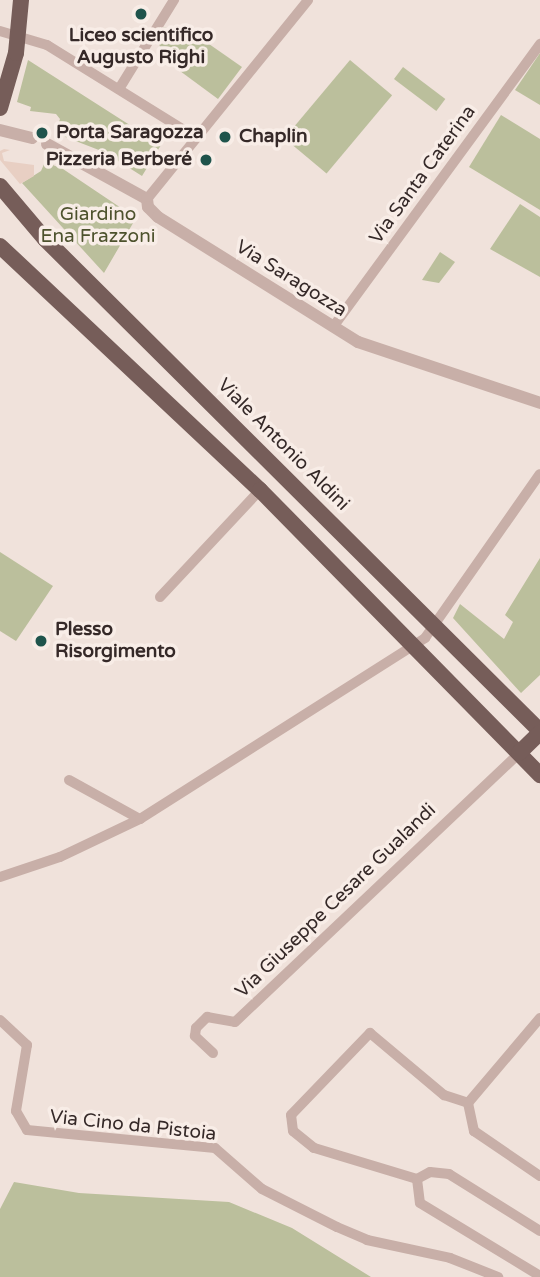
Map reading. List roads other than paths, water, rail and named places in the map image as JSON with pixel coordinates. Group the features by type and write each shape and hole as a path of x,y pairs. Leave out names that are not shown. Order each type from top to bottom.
{"main road":[{"path":"0,107 18,34 21,0"},
{"name":"Viale Antonio Aldini","path":"0,186 55,248 436,625 540,732"},
{"path":"0,246 260,489 539,771"},
{"path":"519,753 540,732"}],"street":[{"path":"119,89 174,0"},
{"path":"147,199 194,136 308,0"},
{"path":"0,31 18,34 47,45 194,136"},
{"name":"Via Santa Caterina","path":"333,327 540,44"},
{"path":"0,130 32,138"},
{"name":"Via Saragozza","path":"47,144 147,199 148,207 158,217 333,327 384,354 540,403"},
{"path":"0,877 60,857 140,819 414,645 436,625 540,474"},
{"path":"160,597 260,489"},
{"name":"Via Giuseppe Cesare Gualandi","path":"213,1053 195,1036 195,1028 207,1017 235,1022 519,753"},
{"path":"69,780 140,819"},
{"path":"468,1102 540,1018"},
{"name":"Via Cino da Pistoia","path":"0,1020 27,1045 16,1111 27,1130 215,1148 262,1189 337,1227 367,1240 450,1258 498,1277"},
{"path":"468,1102 444,1095 370,1033 291,1115 293,1130 314,1148 417,1179 430,1172 449,1174 540,1231"},
{"path":"468,1102 474,1131 540,1176"},
{"path":"417,1179 420,1203 540,1276"}],"place":[{"name":"Liceo scientifico Augusto Righi","path":"141,14"},
{"name":"Porta Saragozza","path":"42,133"},
{"name":"Chaplin","path":"225,137"},
{"name":"Pizzeria Berberé","path":"206,160"},
{"name":"Plesso Risorgimento","path":"41,641"}],"park label":[{"name":"Giardino Ena Frazzoni","path":"98,226"}]}
